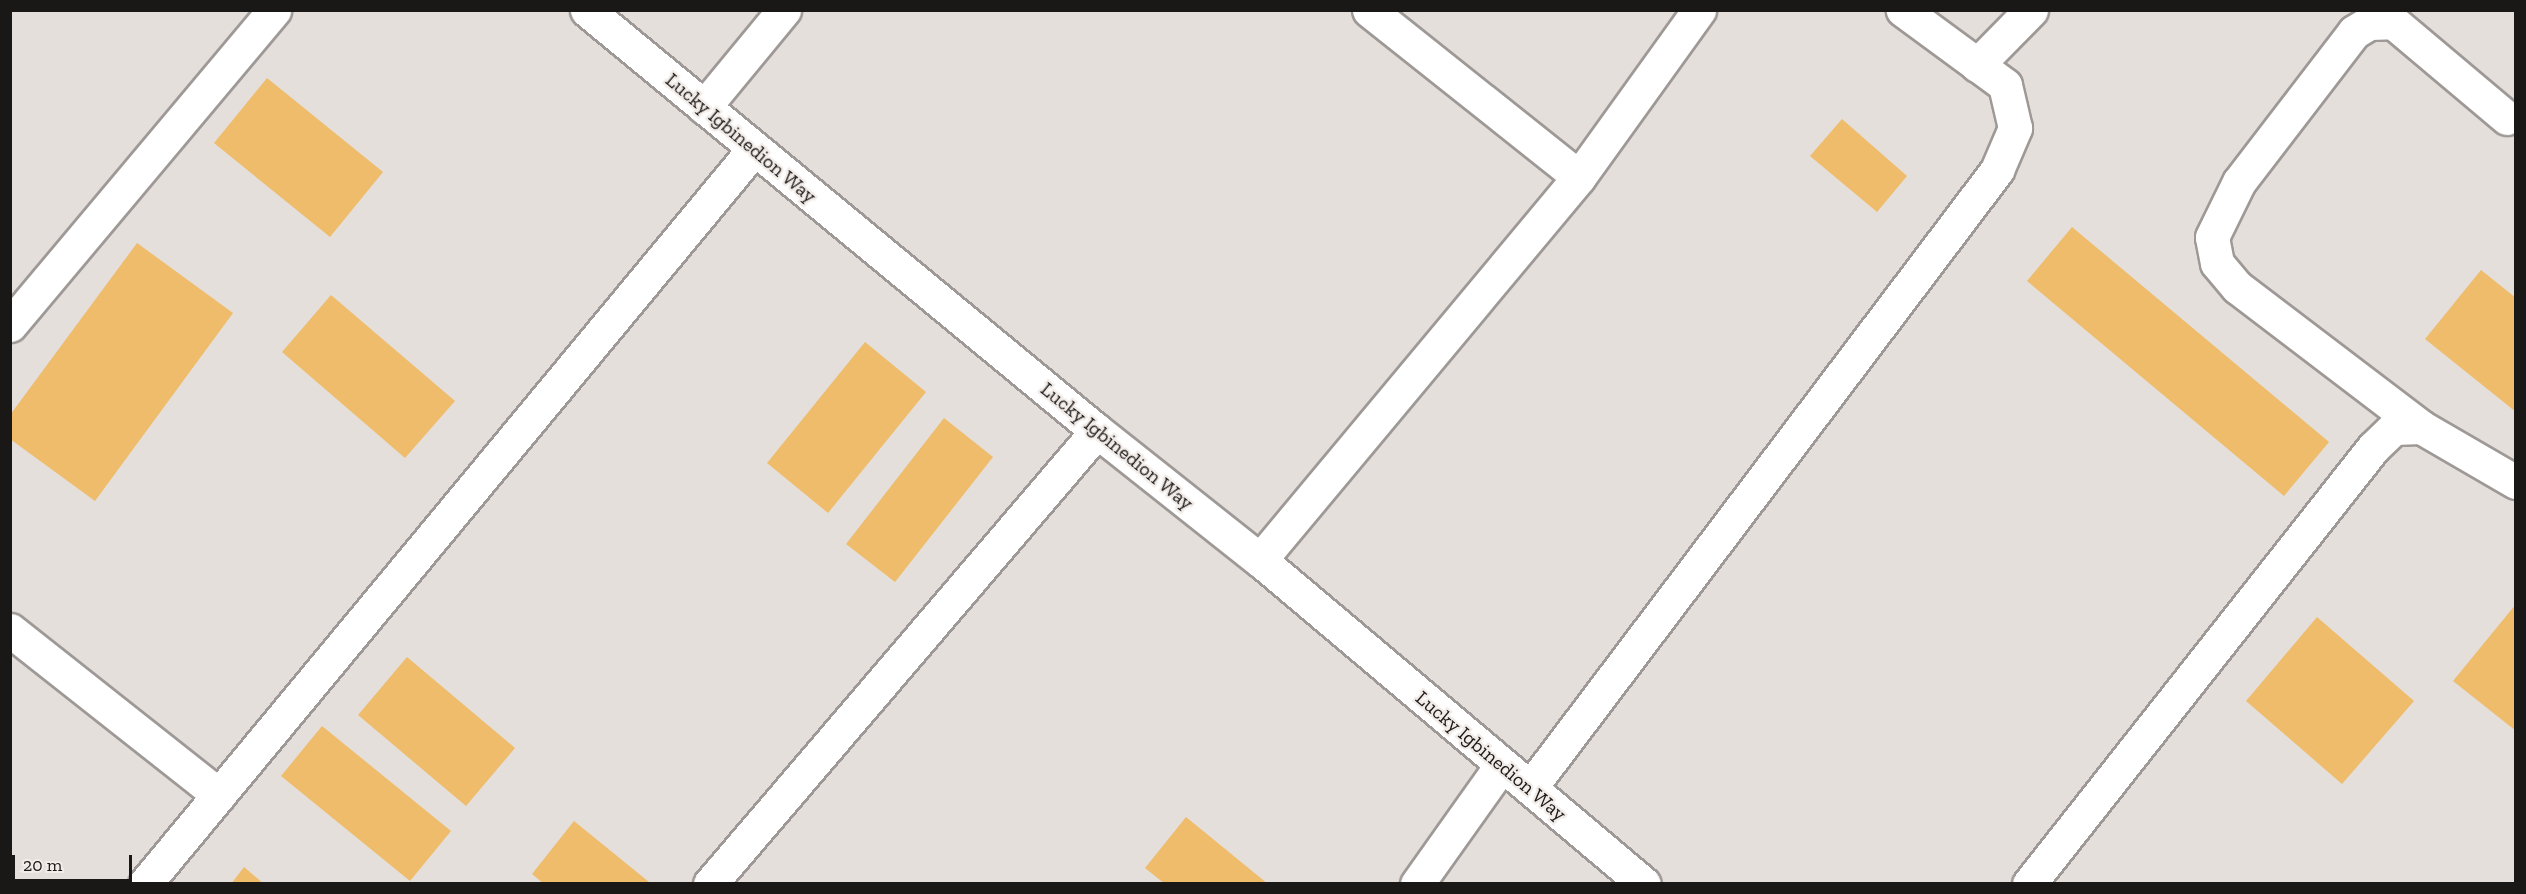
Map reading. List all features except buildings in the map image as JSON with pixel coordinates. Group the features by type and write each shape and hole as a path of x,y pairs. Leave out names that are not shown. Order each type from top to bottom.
{"street":[{"path":"10,325 274,10"},
{"name":"Lucky Igbinedion Way","path":"587,10 1097,431 1260,560 1501,766 1644,884"},
{"path":"704,107 784,10"},
{"path":"1369,10 1578,177"},
{"path":"1260,560 1578,177 1699,10"},
{"path":"1530,788 1997,170 2015,128 2005,85 1903,10"},
{"path":"1977,65 2031,10"},
{"path":"2507,118 2393,22 2369,22 2354,32 2239,182 2212,237 2217,263 2237,287 2421,427 2516,482"},
{"path":"145,884 754,149"},
{"path":"2029,884 2373,448 2394,428 2421,427"},
{"path":"710,884 1097,431"},
{"path":"10,630 219,795"},
{"path":"1417,884 1501,766"}]}
